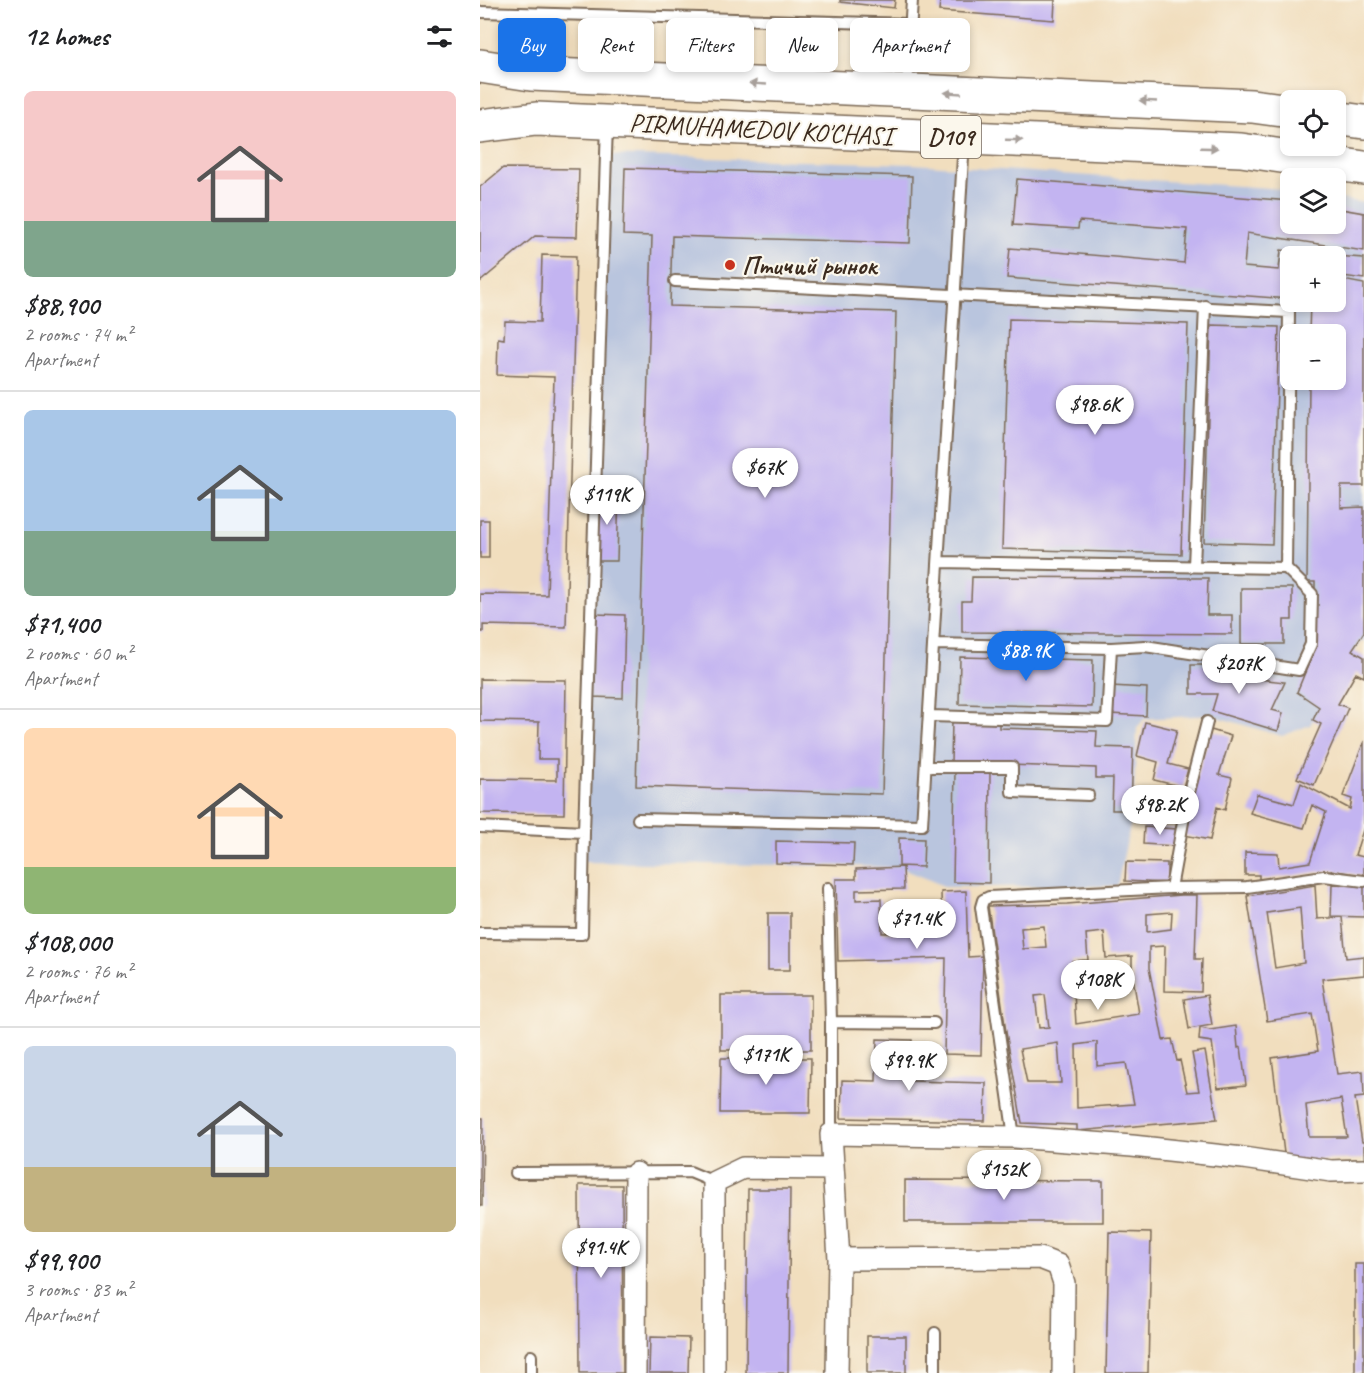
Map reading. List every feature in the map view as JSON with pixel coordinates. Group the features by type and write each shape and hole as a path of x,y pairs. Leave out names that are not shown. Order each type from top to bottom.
{"main road":[{"name":"PIRMUHAMEDOV KO'CHASI","path":"480,66 531,74 1252,106 1280,110"},
{"name":"PIRMUHAMEDOV KO'CHASI","path":"480,126 536,119 1241,150 1364,168"},
{"path":"1346,120 1364,122"}],"street":[{"path":"837,1373 839,1260 831,1134 1014,1137 1132,1146 1243,1158 1330,1172 1364,1170"},
{"path":"714,1373 714,1182 743,1168 832,1169"},
{"path":"635,1373 636,1173"},
{"path":"839,1260 1040,1257 1058,1264 1064,1283 1063,1373"}],"lane":[{"path":"910,18 912,0"},
{"path":"480,12 850,22"},
{"path":"907,91 908,72"},
{"path":"480,933 582,934 607,122"},
{"path":"638,819 922,825 964,138"},
{"path":"675,281 1289,312 1286,568"},
{"path":"1194,566 1205,306"},
{"path":"934,644 1112,648 1145,646 1299,670 1311,644 1312,594 1286,568 939,562"},
{"path":"930,716 1107,721 1112,648"},
{"path":"1171,888 1187,800 1207,722"},
{"path":"927,767 1011,767 1011,792 1088,795"},
{"path":"480,827 584,832"},
{"path":"1014,1137 981,907 983,900 989,897 1171,888 1246,887 1324,876 1364,881"},
{"path":"828,888 831,1134"},
{"path":"831,1022 934,1023"},
{"path":"516,1173 690,1172 714,1182"},
{"path":"935,1333 935,1373"},
{"path":"531,1356 531,1373"}],"shaded area":[{"path":"603,155 912,164 1280,189 1280,234 1346,234 1346,200 1364,203 1364,642 1360,642 1310,725 1282,736 1210,715 1144,719 1137,728 1133,813 1117,886 946,887 899,867 581,862"}],"building":[{"path":"840,0 895,0 894,8 840,2"},
{"path":"940,0 1055,0 1054,20 939,11"},
{"path":"503,168 579,169 577,237 535,236 480,282 480,187"},
{"path":"625,168 912,176 910,243 672,236 670,306 896,312 882,794 636,786 652,236 623,235"},
{"path":"1017,179 1280,200 1280,234 1346,234 1346,210 1364,213 1364,251 1346,248 1346,246 1332,246 1247,233 1244,267 1279,270 1280,260 1280,298 1007,278 1010,248 1184,263 1187,229 1079,221 1078,229 1013,225"},
{"path":"542,255 576,256 566,627 483,625 483,632 480,632 480,594 547,595 554,377 497,375 498,338 504,339 505,321 540,322"},
{"path":"1346,257 1364,258 1364,279 1346,276"},
{"path":"1346,281 1364,284 1364,486 1341,486 1341,508 1364,507 1364,632 1352,650 1364,657 1364,677 1356,673 1338,704 1348,708 1314,785 1297,778 1321,724 1313,720 1319,707 1297,692 1315,648 1315,582 1307,582 1309,390 1346,390 1346,324 1309,324 1310,312 1346,312"},
{"path":"1009,319 1188,324 1181,554 1002,549"},
{"path":"1211,325 1279,327 1272,544 1204,542"},
{"path":"597,490 619,490 617,561 595,561"},
{"path":"480,520 489,520 489,558 480,558"},
{"path":"972,577 1208,578 1207,615 1232,615 1232,634 962,632 962,601 971,601"},
{"path":"1241,588 1292,588 1292,620 1284,620 1284,644 1241,644"},
{"path":"594,614 625,615 623,698 591,697"},
{"path":"960,657 1093,660 1092,707 959,704"},
{"path":"1191,665 1225,665 1225,675 1285,682 1272,710 1283,713 1278,731 1212,711 1217,694 1191,694"},
{"path":"480,679 566,680 564,814 480,813 480,779 557,780 557,759 538,759 539,722 480,721"},
{"path":"1111,686 1147,688 1146,716 1110,714"},
{"path":"952,721 999,722 999,728 1097,731 1096,747 1133,748 1131,810 1112,810 1113,778 1096,778 1096,768 951,763"},
{"path":"1145,722 1177,730 1168,764 1188,769 1183,787 1154,780 1158,762 1137,756"},
{"path":"1211,730 1231,736 1219,775 1232,778 1225,810 1217,807 1210,840 1184,835"},
{"path":"1364,741 1364,827 1355,855 1364,857 1364,876 1331,870 1259,880 1259,875 1245,875 1245,852 1278,853 1279,867 1310,862 1326,812 1312,805 1304,828 1250,813 1257,794 1294,804 1301,783 1350,809 1352,799 1343,796"},
{"path":"955,770 990,771 989,883 953,882"},
{"path":"1144,827 1177,829 1175,846 1143,844"},
{"path":"899,838 924,839 923,867 899,866"},
{"path":"776,841 854,843 853,865 776,863"},
{"path":"1126,862 1167,863 1167,883 1125,881"},
{"path":"903,867 904,889 856,890 856,900 881,899 882,933 942,932 941,892 966,891 968,957 983,956 981,1055 944,1054 946,958 838,961 836,879 856,879 856,869"},
{"path":"1332,884 1364,885 1364,917 1331,916"},
{"path":"1315,885 1317,919 1342,917 1346,958 1364,956 1364,975 1322,979 1337,1074 1363,1071 1364,1097 1355,1098 1362,1142 1364,1142 1364,1159 1285,1161 1272,1058 1318,1051 1312,1014 1267,1021 1247,896","holes":["1300,908 1304,963 1275,968 1267,913","1341,1099 1347,1137 1309,1137 1306,1105"]},
{"path":"1197,895 1195,959 1202,959 1201,992 1164,991 1165,946 1149,947 1149,968 1163,1040 1172,1039 1177,1061 1180,1060 1187,1092 1199,1091 1192,1053 1205,1051 1217,1119 1077,1131 1077,1125 1022,1123 988,906 1067,904","holes":["1172,912 1171,929 1147,932 1147,914","1044,926 1046,947 1023,949 1021,928","1104,932 1106,958 1132,956 1132,972 1139,1014 1076,1024 1072,961 1088,960 1086,934","1045,995 1049,1027 1039,1028 1035,996","1097,1042 1097,1066 1126,1063 1134,1104 1077,1108 1076,1045","1058,1043 1061,1083 1027,1083 1020,1049"]},
{"path":"768,913 790,913 790,970 768,970"},
{"path":"721,995 811,995 811,1050 721,1050"},
{"path":"1207,995 1212,1025 1189,1029 1184,999"},
{"path":"1236,1026 1246,1085 1218,1088 1212,1042 1199,1040 1200,1028 1210,1030"},
{"path":"877,1039 912,1040 911,1081 986,1083 985,1121 841,1118 842,1080 876,1081"},
{"path":"721,1058 811,1058 810,1113 720,1113"},
{"path":"480,1118 483,1118 482,1206 480,1206"},
{"path":"905,1180 1103,1181 1103,1222 905,1222"},
{"path":"579,1185 622,1185 623,1373 580,1373"},
{"path":"748,1189 790,1189 788,1373 746,1373"},
{"path":"1109,1232 1151,1233 1148,1373 1106,1373"},
{"path":"1355,1264 1364,1264 1364,1373 1355,1373"},
{"path":"867,1336 906,1336 906,1373 867,1373"},
{"path":"650,1337 689,1338 688,1373 649,1373"}],"place":[{"name":"Птичий рынок","path":"730,265"}]}
